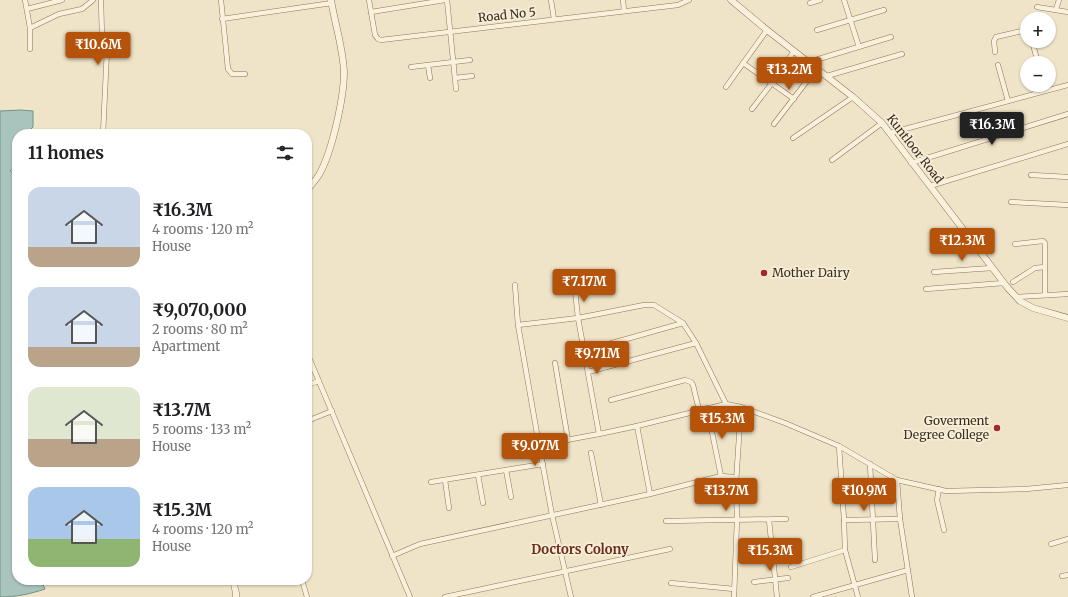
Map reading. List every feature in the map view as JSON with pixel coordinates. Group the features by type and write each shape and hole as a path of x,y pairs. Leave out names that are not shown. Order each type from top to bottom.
{"street":[{"path":"26,0 30,28 30,49"},
{"path":"27,9 62,0"},
{"path":"30,28 59,14 82,9 93,0"},
{"path":"101,0 102,37 107,50 103,129"},
{"path":"221,0 228,70 232,74 245,74"},
{"path":"369,0 372,12 446,0 456,89"},
{"path":"551,0 554,19"},
{"path":"623,0 624,11"},
{"name":"Road No 5","path":"372,12 375,35 378,39 624,11 688,0"},
{"name":"Kuntloor Road","path":"730,0 766,30 853,97 882,123 992,268 1020,301 1032,308 1068,318"},
{"path":"810,3 820,0"},
{"path":"844,0 859,47"},
{"path":"1056,9 1059,0"},
{"path":"222,19 331,2 341,48 344,73 342,93 331,145 320,173 312,183"},
{"path":"1037,6 1068,12"},
{"path":"817,30 884,10"},
{"path":"726,87 766,30"},
{"path":"995,52 994,41 996,37 1020,31"},
{"path":"809,62 891,37"},
{"path":"752,109 794,51"},
{"path":"827,76 902,54"},
{"path":"411,67 470,60"},
{"path":"743,62 794,99"},
{"path":"428,65 430,78"},
{"path":"998,65 1008,102"},
{"path":"774,124 817,68"},
{"path":"455,78 472,76"},
{"path":"1056,88 1068,85"},
{"path":"890,133 1043,92"},
{"path":"793,138 853,97"},
{"path":"911,163 1068,114"},
{"path":"832,160 882,123"},
{"path":"930,186 1068,144"},
{"path":"1032,175 1068,177"},
{"path":"1011,202 1068,205"},
{"path":"1015,244 1043,241 1045,243 1045,295"},
{"path":"1013,282 1035,268 1045,267"},
{"path":"934,272 992,268"},
{"path":"926,289 1004,283"},
{"path":"515,285 518,325 539,445 552,515 571,597"},
{"path":"575,290 578,318 600,434"},
{"path":"1016,297 1068,294"},
{"path":"518,325 578,318 644,305 654,305 683,323 696,343 726,404"},
{"path":"584,351 683,323"},
{"path":"588,372 696,343"},
{"path":"555,363 568,440"},
{"path":"312,365 410,597"},
{"path":"611,400 685,380 693,384 699,410"},
{"path":"312,384 319,381"},
{"path":"539,445 637,426 726,404 742,407 839,446 897,480 946,491 1026,489 1068,485"},
{"path":"734,597 737,520 736,484 742,407"},
{"path":"707,408 721,476"},
{"path":"312,419 332,411"},
{"path":"637,426 650,494"},
{"path":"839,446 845,550 858,597"},
{"path":"591,453 601,505"},
{"path":"431,482 543,464"},
{"path":"870,464 875,560"},
{"path":"506,470 511,497"},
{"path":"478,475 482,503"},
{"path":"392,556 420,544 650,494 721,476 731,476 736,484"},
{"path":"445,480 449,508"},
{"path":"897,480 900,519 912,597"},
{"path":"939,489 937,500 944,530"},
{"path":"666,521 786,519"},
{"path":"844,520 900,519"},
{"path":"769,520 777,597"},
{"path":"1051,544 1068,539"},
{"path":"796,544 799,564"},
{"path":"445,597 670,549"},
{"path":"755,555 785,550"},
{"path":"792,567 845,550"},
{"path":"813,597 908,570"},
{"path":"1062,576 1068,575"},
{"path":"754,582 788,578"},
{"path":"671,583 734,589"},
{"path":"234,585 236,597"},
{"path":"303,585 307,597"}],"water":[{"path":"0,111 33,111 33,127 31,129 12,129 12,169 10,171 12,172 12,585 43,585 45,589 23,595 0,597"}],"place":[{"name":"Mother Dairy","path":"764,273"},
{"name":"Goverment Degree College","path":"997,428"}],"district":[{"name":"Doctors Colony","path":"580,549"}]}
